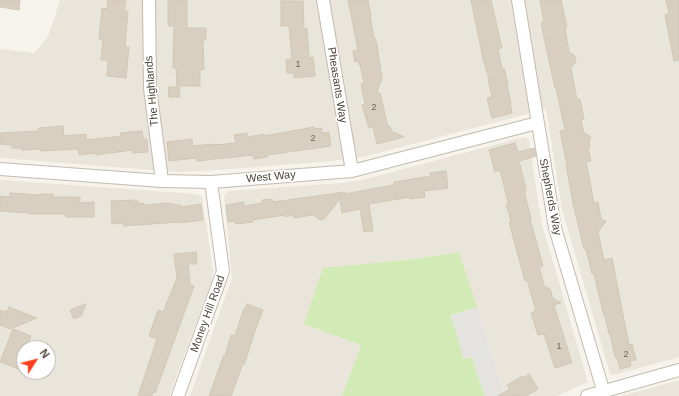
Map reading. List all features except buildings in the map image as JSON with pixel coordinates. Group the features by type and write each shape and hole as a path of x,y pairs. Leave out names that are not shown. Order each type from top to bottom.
{"street":[{"name":"The Highlands","path":"149,0 150,88 162,181"},
{"name":"Pheasants Way","path":"323,0 352,170"},
{"name":"Shepherds Way","path":"518,0 555,228 603,390"},
{"name":"West Way","path":"0,169 162,181 211,182 352,170 537,123"},
{"name":"Money Hill Road","path":"178,396 223,271 211,182"},
{"path":"588,396 603,390 679,370"}],"shaded area":[{"path":"60,0 679,0 679,357 614,375 610,374 562,209 546,109 363,157 332,161 178,172 0,158 0,49 34,53 48,37"},
{"path":"524,137 529,140 541,221 588,382 557,396 505,396 459,252 406,260 361,345 342,396 190,396 232,278 224,196 228,191 341,183 362,180"},
{"path":"0,180 197,194 202,197 213,270 212,281 169,396 0,396"},
{"path":"477,307 505,396 485,396 472,357 464,359 451,316"},
{"path":"679,380 679,396 622,396"}],"green space":[{"path":"459,252 477,307 451,316 465,359 472,357 485,396 342,396 361,345 304,324 323,268 406,260"}]}
